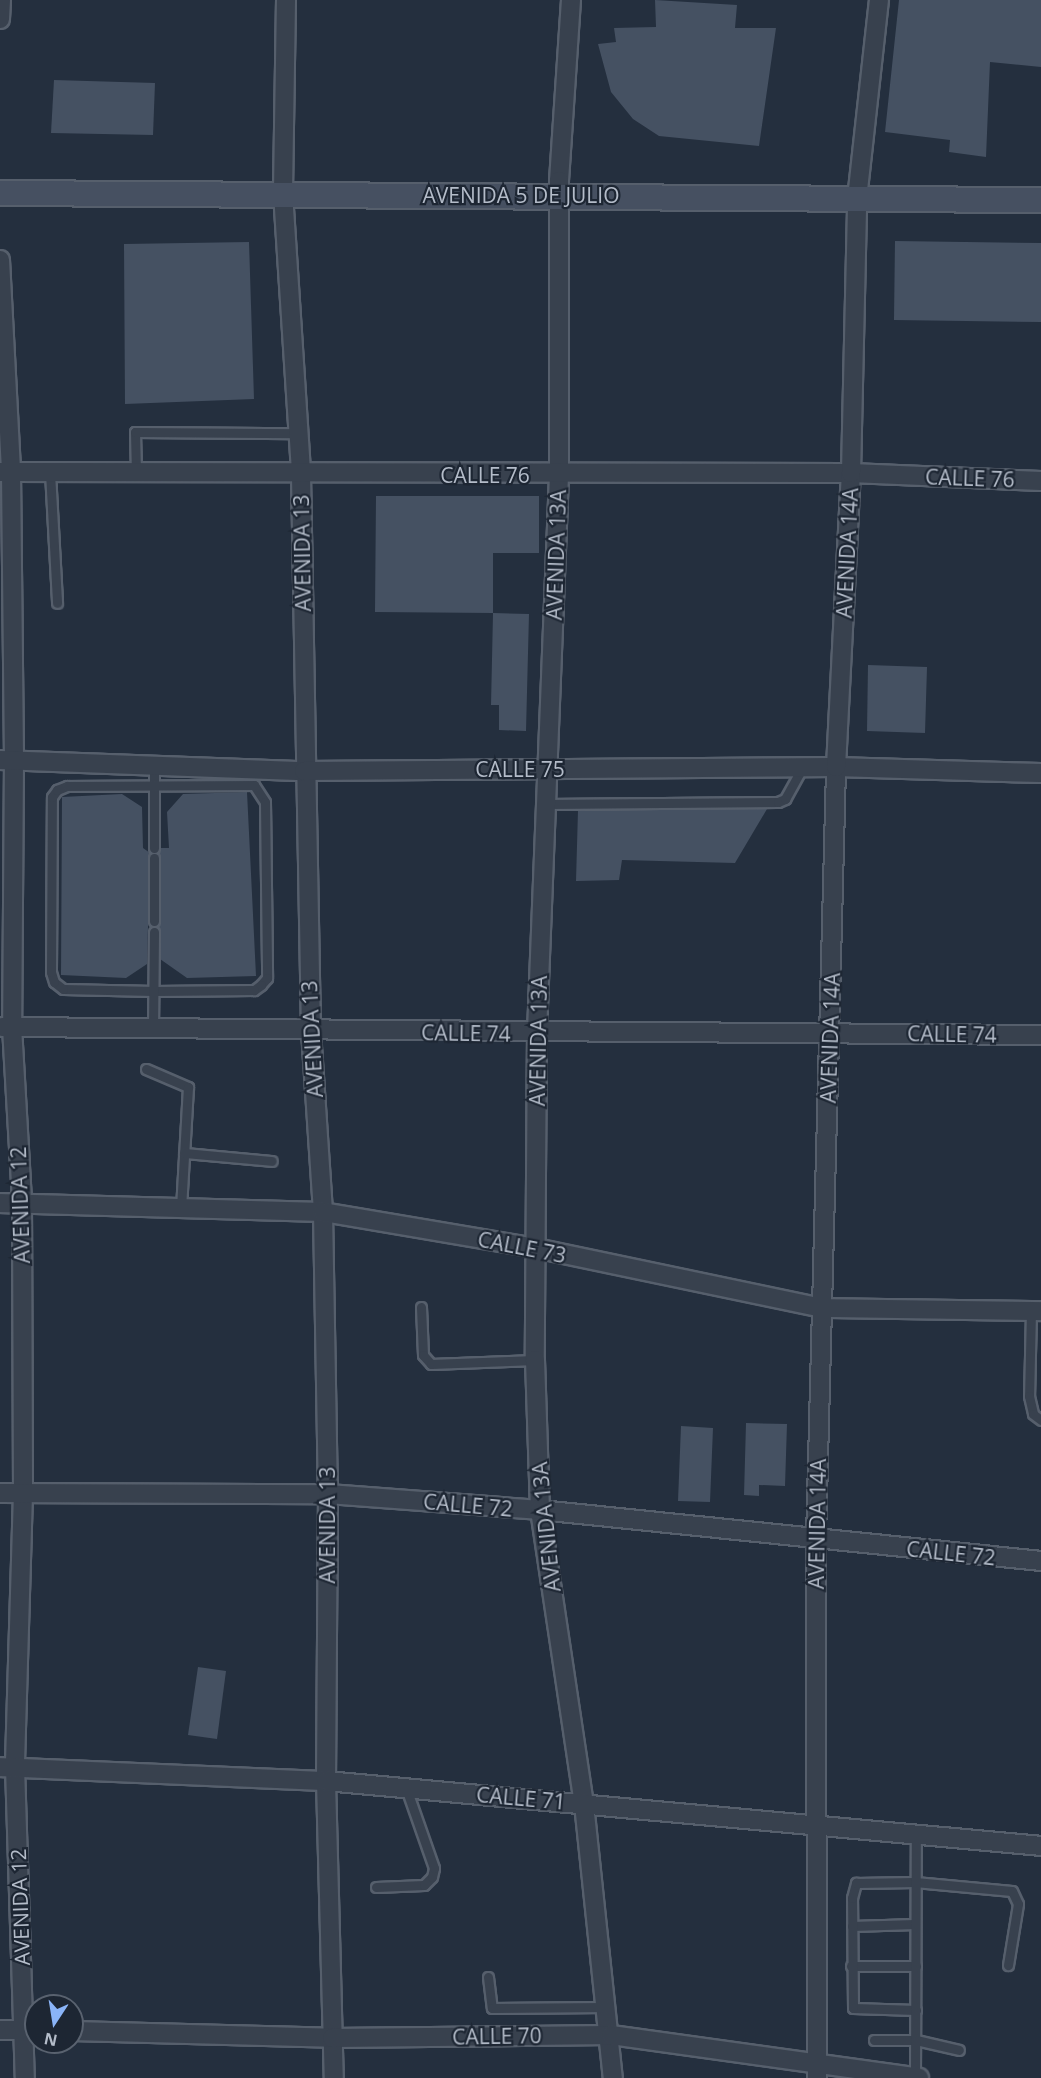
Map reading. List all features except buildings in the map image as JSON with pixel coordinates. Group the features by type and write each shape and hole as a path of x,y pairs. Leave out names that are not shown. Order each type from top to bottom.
{"main road":[{"name":"AVENIDA 5 DE JULIO","path":"0,176 283,186 857,191 1041,200"},
{"name":"AVENIDA 5 DE JULIO","path":"857,191 1041,184"},
{"name":"AVENIDA 5 DE JULIO","path":"0,193 283,186"}],"street":[{"path":"0,19 1,0"},
{"name":"AVENIDA 13","path":"286,0 283,186 301,475 310,1031 322,1212 328,1494 326,1781 334,2078"},
{"name":"AVENIDA 13A","path":"571,0 559,188 559,475 537,1033 535,1360 540,1510 584,1804 611,2035 613,2078"},
{"name":"AVENIDA 14A","path":"816,2070 816,1538 836,766 851,473 857,191 879,0"},
{"name":"AVENIDA 12","path":"0,260 5,472 6,1027 22,1203 23,1493 8,1767 27,1994"},
{"name":"CALLE 76","path":"5,472 301,475 851,473 1041,481"},
{"name":"CALLE 75","path":"7,760 304,771 836,766 1041,773"},
{"name":"CALLE 74","path":"6,1027 537,1033 1041,1035"},
{"name":"CALLE 73","path":"0,1203 322,1212 535,1248 822,1308 1036,1311"},
{"name":"CALLE 72","path":"0,1493 328,1494 540,1510 1041,1561"},
{"name":"CALLE 71","path":"8,1767 326,1781 1041,1846"},
{"path":"0,2030 24,2030"},
{"name":"CALLE 70","path":"84,2031 332,2038 611,2035 816,2070 917,2078"},
{"name":"AVENIDA 12","path":"25,2078 28,2054"}],"lane":[{"path":"136,473 135,432 298,433"},
{"path":"50,472 57,603"},
{"path":"154,765 154,848"},
{"path":"546,804 778,802 785,798 803,767"},
{"path":"154,785 254,786 262,792 265,802 267,978 254,990 63,989 54,982 51,972 52,797 67,786 154,785"},
{"path":"154,858 154,921"},
{"path":"153,1029 154,932"},
{"path":"146,1069 188,1087 181,1207"},
{"path":"184,1153 272,1161"},
{"path":"421,1307 423,1355 431,1364 535,1360"},
{"path":"1036,1311 1029,1396 1033,1414 1041,1420"},
{"path":"376,1887 424,1885 432,1877 434,1868 406,1788"},
{"path":"916,1833 917,2078"},
{"path":"916,2010 853,2008 851,1966 856,1883 915,1882 1012,1891 1018,1904 1008,1965"},
{"path":"852,1926 915,1924"},
{"path":"851,1966 916,1966"},
{"path":"489,1977 492,2008 606,2007"},
{"path":"874,2040 916,2040 959,2050"}]}
